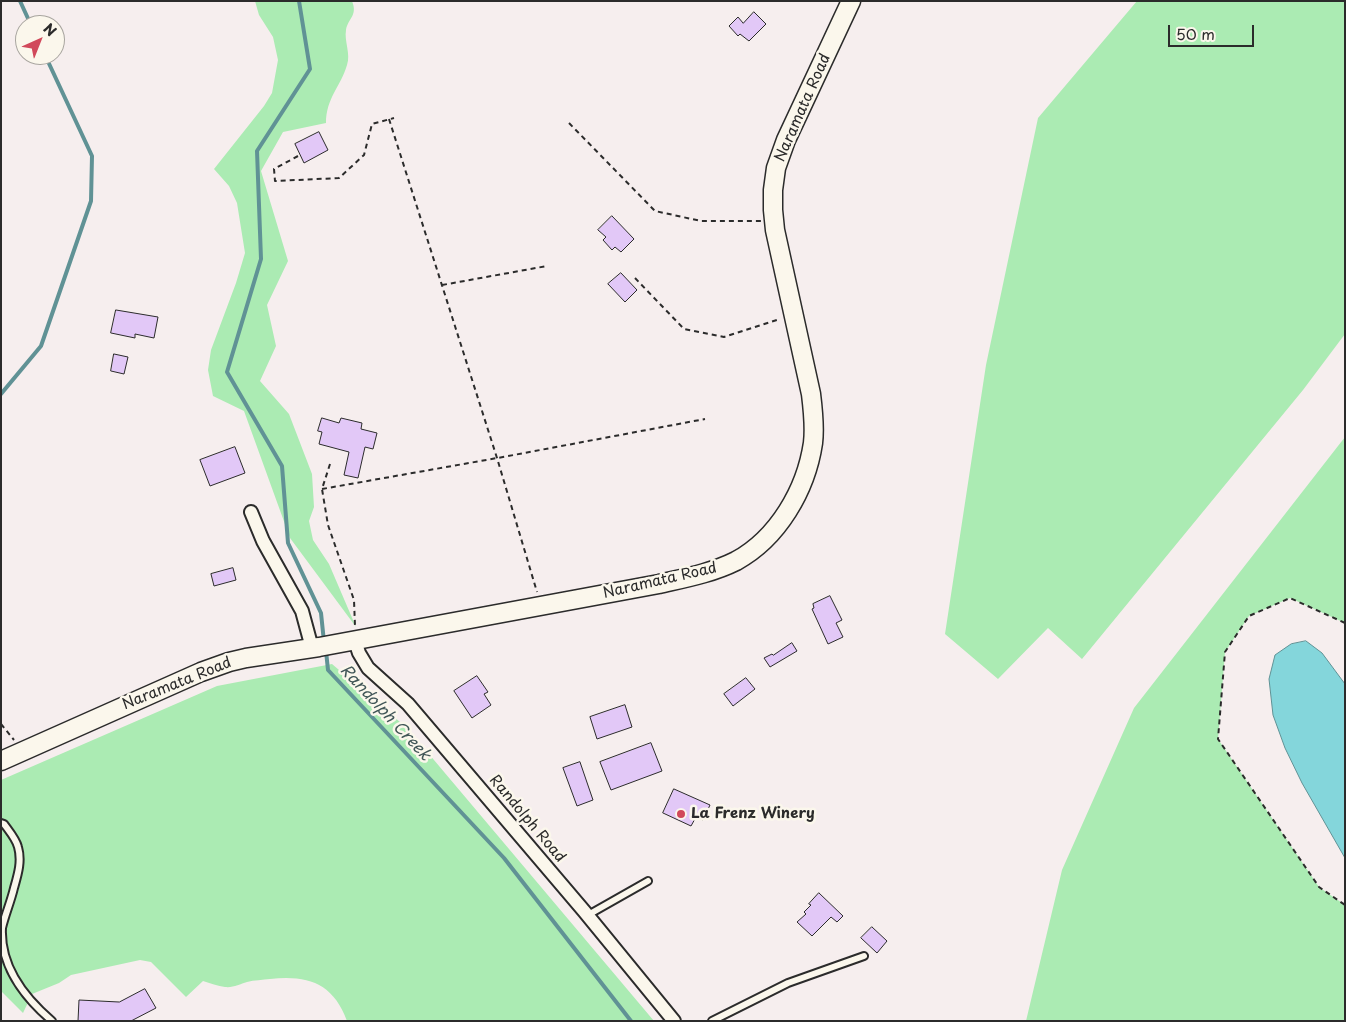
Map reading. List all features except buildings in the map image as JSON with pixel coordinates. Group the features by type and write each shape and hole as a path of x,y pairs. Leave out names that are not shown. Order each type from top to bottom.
{"main road":[{"name":"Naramata Road","path":"1,761 201,672 229,662 355,641 697,575 736,560 768,535 780,522 795,498 808,466 813,442 814,418 811,394 774,221 772,190 776,168 786,140 852,1"}],"street":[{"path":"250,512 262,541 302,611 312,648"},
{"name":"Randolph Road","path":"355,641 359,653 368,668 408,704 588,915 674,1021"}],"lane":[{"path":"1,823 4,824 18,844 21,860 2,929 2,954 8,972 36,1008 52,1021"},
{"path":"588,915 648,881"},
{"path":"712,1021 788,983 864,956"}],"path":[{"path":"298,156 274,169 275,181 339,178 364,155 372,124 394,118"},
{"path":"389,119 542,606"},
{"path":"569,123 656,211 701,221 774,221"},
{"path":"442,285 547,266"},
{"path":"635,278 684,329 724,337 771,320 794,316"},
{"path":"322,489 705,419"},
{"path":"330,464 322,489 328,525 354,600 355,641"},
{"path":"1345,622 1290,598 1249,616 1225,652 1218,739 1319,887 1345,905"},
{"path":"1,724 23,751"}],"green space":[{"path":"255,1 352,1 354,6 353,14 346,30 348,61 328,106 326,123 283,132 261,171 288,261 267,305 276,346 260,381 289,414 312,474 314,507 309,521 313,540 329,564 356,627 290,538 244,411 213,396 208,370 211,350 245,253 237,203 229,186 214,169 264,106 272,93 278,60 273,37 259,15"},
{"path":"1137,1 1345,1 1345,334 1303,390 1082,659 1048,628 998,679 945,634 986,365 1038,118"},
{"path":"1345,437 1345,623 1290,598 1249,616 1225,652 1218,739 1319,887 1345,905 1345,1021 1026,1021 1062,870 1134,708"},
{"path":"332,664 407,728 654,1021 347,1021 334,998 318,984 284,978 250,981 228,987 203,981 186,997 151,962 140,960 71,975 59,983 32,994 23,1013 1,991 1,780 217,686"}],"water":[{"path":"1306,641 1322,653 1345,684 1345,858 1302,783 1285,748 1273,715 1269,679 1275,655 1291,644"}],"waterway":[{"path":"20,1 26,15"},
{"name":"Randolph Creek","path":"299,1 310,69 257,151 261,259 227,372 282,466 288,543 321,613 324,642"},
{"path":"1,394 41,346 91,201 92,156 50,65"},
{"name":"Randolph Creek","path":"326,651 328,670 504,858 631,1021"}],"place":[{"name":"La Frenz Winery","path":"681,814"}]}
